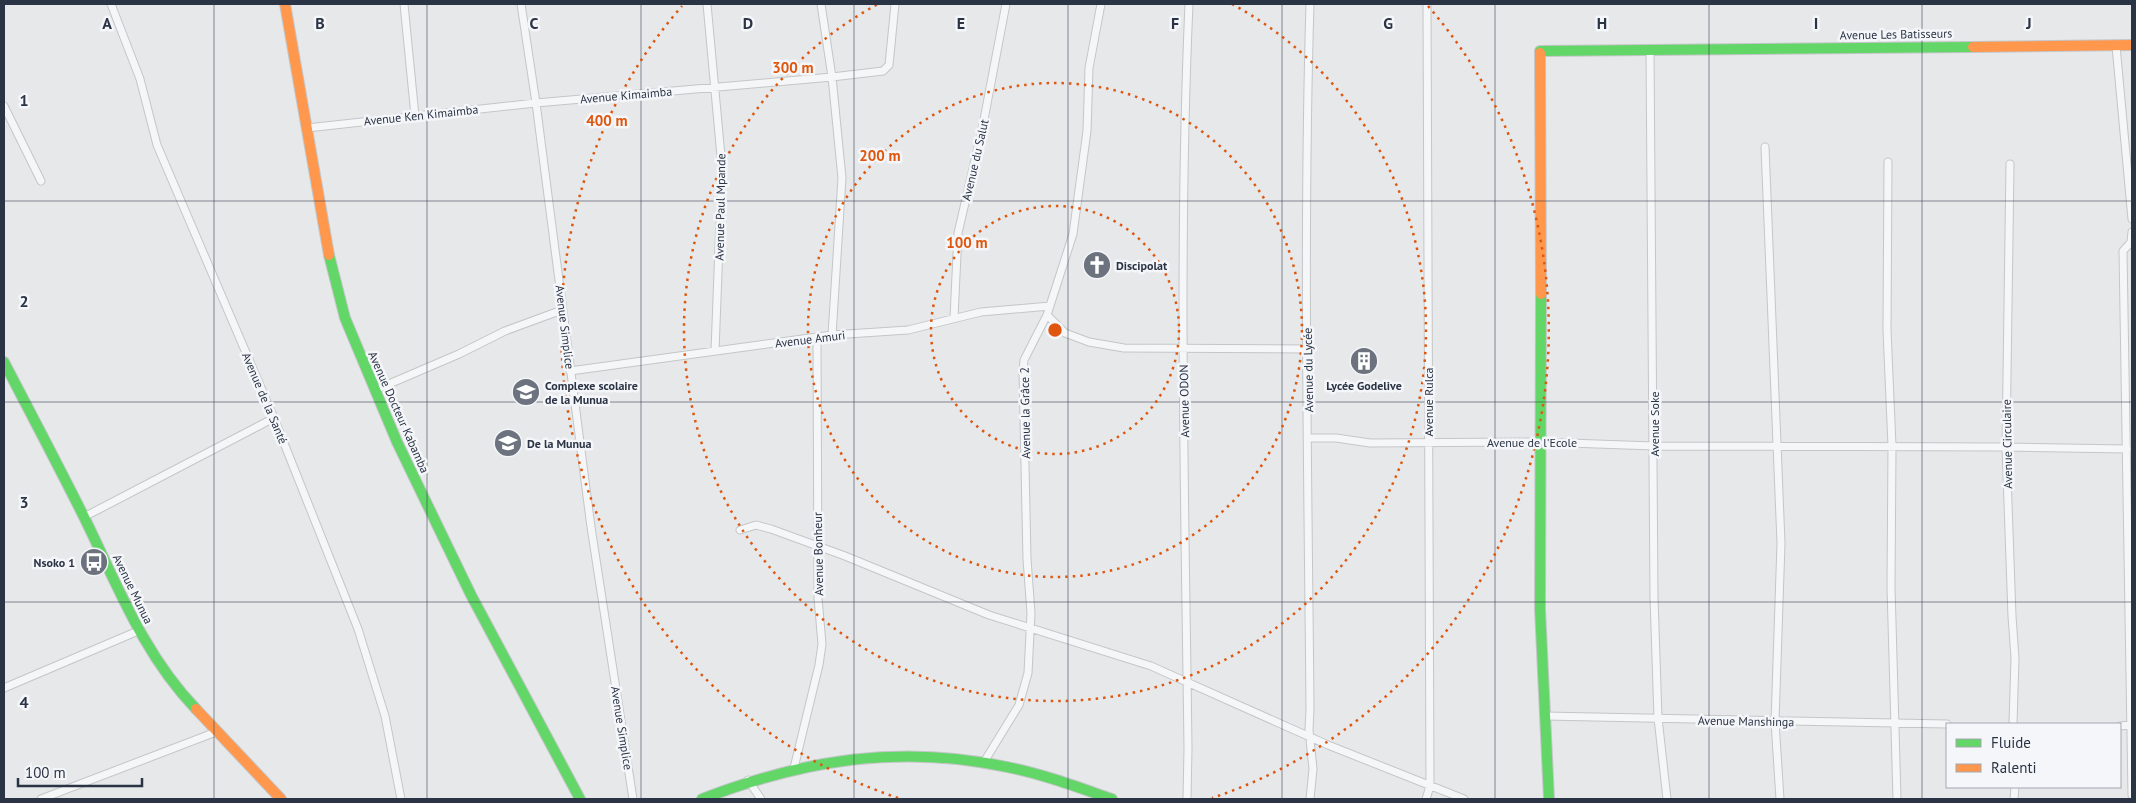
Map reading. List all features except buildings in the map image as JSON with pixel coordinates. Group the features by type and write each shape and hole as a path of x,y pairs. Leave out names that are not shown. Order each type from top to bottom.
{"street":[{"name":"Avenue de la Santé","path":"111,4 140,79 157,145 274,418 358,629 385,716 401,799"},
{"name":"Avenue Docteur Kabamba","path":"285,4 334,281 345,318 375,390 434,519 580,799"},
{"path":"404,4 415,116"},
{"name":"Avenue Simplice","path":"521,4 536,103 570,371 632,799"},
{"name":"Avenue Paul Mpande","path":"707,4 722,166 715,351"},
{"path":"821,4 832,77 842,178 832,335"},
{"name":"Avenue Kimaimba","path":"536,103 884,71 888,69 895,4"},
{"name":"Avenue du Salut","path":"954,318 958,233 982,130 1006,4"},
{"name":"Avenue la Grâce 2","path":"984,762 1019,704 1028,673 1032,612 1027,559 1022,372 1024,360 1050,306 1073,234 1087,131 1089,68 1101,4"},
{"name":"Avenue ODON","path":"1187,799 1183,348 1186,62 1189,4"},
{"name":"Avenue du Lycée","path":"1310,4 1307,114 1310,737 1313,770 1310,799"},
{"name":"Avenue Rulca","path":"1426,799 1430,786 1427,4"},
{"name":"Avenue Les Batisseurs","path":"1540,442 1542,169 1540,51 2132,45"},
{"path":"2116,46 2128,149 2132,218"},
{"name":"Avenue Soke","path":"1650,49 1654,598 1658,718 1667,799"},
{"name":"Avenue Ken Kimaimba","path":"307,128 536,103"},
{"path":"4,106 41,181"},
{"path":"1765,147 1781,543 1775,722 1780,799"},
{"path":"1888,162 1887,330 1892,446 1891,587 1897,799"},
{"name":"Avenue Circulaire","path":"2010,164 2006,447 2012,616 2016,658 2013,723"},
{"path":"2132,232 2132,242 2123,251 2131,590 2132,794"},
{"name":"Avenue Amuri","path":"570,371 832,335 908,330 990,311 1050,306"},
{"path":"375,390 459,354 505,331 562,310"},
{"path":"1046,315 1065,333 1090,342 1124,348 1307,349"},
{"name":"Avenue Bonheur","path":"794,768 819,665 822,644 818,598 817,338"},
{"name":"Avenue Munua","path":"4,362 84,517 138,631 182,695 281,799"},
{"path":"84,517 274,418"},
{"name":"Avenue de l'Ecole","path":"1308,438 1336,438 1370,442 1540,442 1654,446 1892,446 2127,449"},
{"path":"1540,442 1540,609 1549,799"},
{"path":"740,530 756,525 818,546 989,615 1151,666 1310,737 1464,799"},
{"path":"4,688 138,631"},
{"name":"Avenue Manshinga","path":"1545,716 1946,724"},
{"path":"41,799 216,732"},
{"path":"702,799 748,780 794,768 865,757 912,754 984,762 1051,777 1112,799"},
{"path":"748,780 761,799"}],"traffic: fast":[{"path":"1540,53 1540,51 1973,47"},
{"path":"329,255 345,318 397,442 471,595 580,799"},
{"path":"1541,294 1540,609 1549,799"},
{"path":"4,362 84,517 132,618 177,688 196,709"},
{"path":"702,799 777,774 852,760 890,757 967,760 1007,767 1047,777 1112,799"}],"traffic: slow":[{"path":"285,4 329,255"},
{"path":"1973,47 2132,45"},
{"path":"1540,53 1541,294"},
{"path":"196,709 281,799"}],"place":[{"name":"Discipolat","path":"1097,265"},
{"name":"Lycée Godelive","path":"1364,361"},
{"name":"Complexe scolaire de la Munua","path":"526,392"},
{"name":"De la Munua","path":"508,443"},
{"name":"Nsoko 1","path":"94,562"}]}
